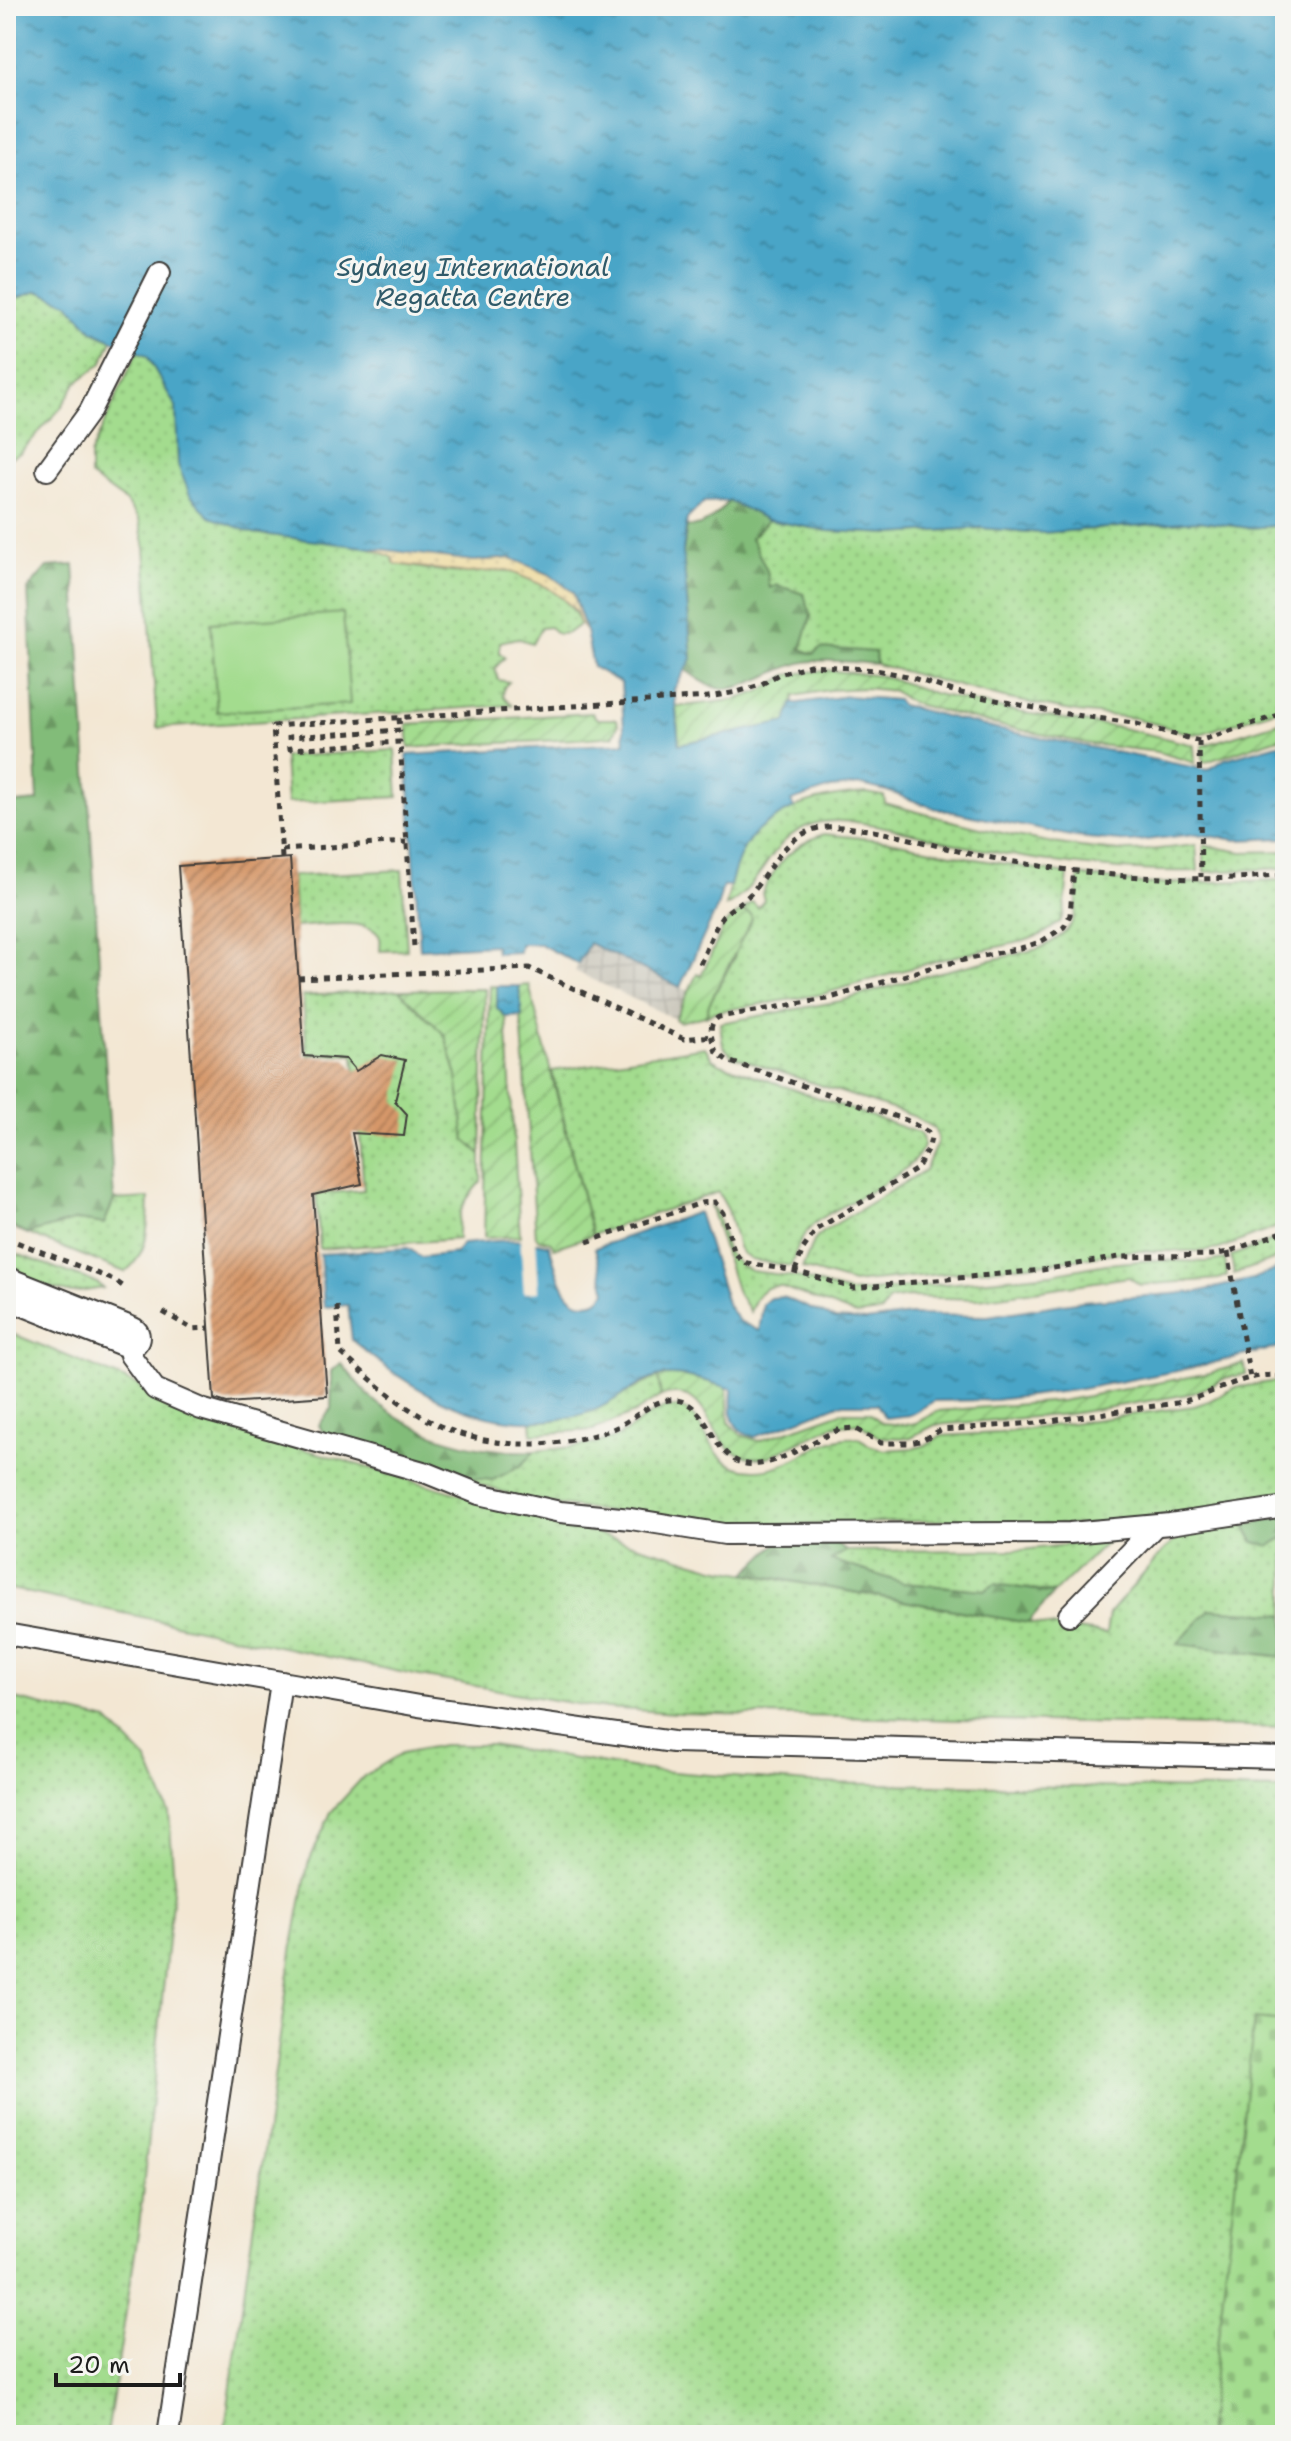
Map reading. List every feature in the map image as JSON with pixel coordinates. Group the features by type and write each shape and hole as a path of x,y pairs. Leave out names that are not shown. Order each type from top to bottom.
{"street":[{"path":"6,1288 129,1337"}],"lane":[{"path":"47,470 90,411 160,272"},
{"path":"129,1337 130,1355 155,1389 201,1409 427,1473 479,1494 560,1512 631,1519 725,1534 1070,1533 1155,1526 1285,1507"},
{"path":"1069,1615 1155,1526"},
{"path":"6,1634 550,1726 673,1742 1285,1758"},
{"path":"168,2435 281,1682"}],"path":[{"path":"282,858 273,726 708,697 760,685 779,674 810,665 907,676 956,692 1060,713 1133,723 1199,741 1285,713"},
{"path":"399,718 400,730 289,737 290,749 400,742 414,947"},
{"path":"1199,741 1201,877"},
{"path":"700,964 723,916 754,891 782,850 812,830 839,828 905,837 970,854 1134,878 1285,874"},
{"path":"282,850 407,842"},
{"path":"795,1271 803,1249 817,1229 917,1169 931,1138 928,1132 906,1120 728,1061 716,1052 711,1026 713,1020 827,999 936,966 1042,941 1064,927 1070,915 1074,869"},
{"path":"298,978 529,968 684,1039 712,1036"},
{"path":"587,1242 708,1201 715,1202 739,1258 759,1266 795,1271 853,1288 1042,1270 1119,1257 1196,1257 1228,1252 1285,1231"},
{"path":"1228,1252 1250,1378"},
{"path":"337,1306 340,1352 411,1410 457,1433 509,1444 551,1443 614,1429 663,1401 675,1400 686,1403 703,1417 719,1448 747,1464 770,1462 841,1429 854,1428 881,1443 909,1443 941,1430 1036,1423 1192,1400 1227,1384 1250,1378 1272,1374 1285,1376"}],"shaded area":[{"path":"589,943 689,991 675,1019 575,971"}],"green space":[{"path":"38,291 68,303 93,331 112,340 102,363 76,383 61,408 20,453 6,459 6,302"},
{"path":"137,352 147,356 176,407 178,465 253,533 366,546 392,557 395,564 455,572 502,570 518,574 540,583 561,597 576,614 580,624 568,633 558,634 550,627 541,628 532,643 517,638 500,642 500,653 505,657 495,668 498,680 509,682 504,687 503,696 512,705 157,728 145,548 139,520 125,501 90,476 90,455"},
{"path":"729,501 768,520 751,538 767,571 770,588 777,585 804,594 811,616 801,649 813,654 821,648 875,652 876,664 801,663 727,689 709,685 685,670 692,659 683,552 687,526 705,523"},
{"path":"768,520 828,531 893,534 979,528 1042,533 1198,521 1249,528 1285,525 1285,707 1191,734 1134,718 1077,712 1004,698 876,664 875,653 813,654 801,649 811,616 770,589 767,571 751,538"},
{"path":"74,565 114,1200 104,1224 77,1220 28,1234 6,1225 6,1146 10,1145 6,1089 6,804 38,801 28,589 47,567"},
{"path":"343,613 350,704 217,712 211,623"},
{"path":"825,670 883,676 936,694 1018,712 1122,728 1194,745 1195,763 1158,752 1090,744 1001,726 911,703 894,691 865,688 795,696 787,722 679,744 676,707 734,700 759,692 787,675"},
{"path":"592,713 597,719 617,719 613,736 409,748 407,724"},
{"path":"1285,720 1285,736 1203,763 1202,746"},
{"path":"395,750 398,797 287,803 284,757"},
{"path":"867,793 884,796 885,803 1063,845 1131,851 1196,845 1198,871 1114,869 1058,862 974,848 893,828 829,821 813,824 786,840 749,887 726,906 738,857 760,827 793,808 811,802"},
{"path":"824,834 890,841 1068,874 1064,914 1060,922 1043,934 1024,941 939,960 823,994 714,1012 706,1016 709,1004 733,960 750,914 742,911 752,902 758,908 764,900 762,893 768,882 787,856"},
{"path":"1204,845 1242,852 1285,851 1285,868 1204,872"},
{"path":"402,870 407,950 380,951 380,938 375,931 366,927 342,924 295,927 292,876"},
{"path":"1079,875 1142,884 1285,880 1285,1224 1219,1249 1205,1251 1129,1251 1048,1263 853,1283 802,1268 821,1233 925,1170 937,1136 934,1128 913,1116 732,1056 723,1046 720,1023 841,1001 932,974 1038,949 1061,936 1073,921"},
{"path":"742,911 750,914 752,919 709,1004 706,1016 679,1022 675,1019 697,974 701,976 725,924"},
{"path":"529,985 592,1235 554,1248 551,1242 536,1238 519,986"},
{"path":"490,986 497,986 497,1008 506,1017 520,1236 484,1238"},
{"path":"485,989 481,1154 465,1140 457,1076 445,1035 399,990"},
{"path":"399,990 445,1035 457,1076 465,1140 481,1154 481,1181 462,1207 458,1239 320,1249 316,1194 364,1190 354,1054 307,1055 303,996"},
{"path":"705,1047 712,1059 721,1064 919,1133 923,1145 917,1158 884,1184 815,1223 806,1232 791,1266 751,1260 743,1254 738,1247 728,1210 718,1192 592,1235 552,1071"},
{"path":"149,1198 143,1248 125,1272 28,1234 77,1220 104,1224 114,1200"},
{"path":"710,1205 716,1212 728,1253 741,1266 751,1271 797,1277 849,1293 1052,1274 1106,1264 1152,1260 1206,1262 1225,1259 1227,1276 1140,1285 1129,1277 979,1299 908,1297 889,1300 881,1312 856,1315 774,1286 760,1293 750,1312 736,1290"},
{"path":"1285,1236 1285,1256 1234,1274 1231,1256"},
{"path":"6,1250 97,1283 103,1288 72,1293 31,1283 6,1261"},
{"path":"6,1331 138,1385 169,1410 715,1568 1028,1623 1106,1634 1109,1614 1164,1550 1187,1531 1245,1525 1254,1542 1269,1546 1285,1537 1285,1615 1210,1609 1256,1654 1285,1657 1285,1728 676,1713 593,1707 414,1675 6,1588"},
{"path":"341,1363 373,1400 414,1426 472,1446 535,1451 519,1467 493,1480 456,1477 354,1441 327,1440 319,1425 331,1409 332,1371"},
{"path":"1244,1363 1246,1374 1226,1378 1193,1393 1069,1414 935,1425 909,1438 879,1437 858,1423 832,1426 768,1457 746,1456 730,1449 694,1400 681,1394 661,1396 658,1377 683,1376 727,1387 729,1423 741,1435 759,1441 841,1412 869,1412 882,1423 905,1425 916,1423 938,1411 1061,1401 1210,1373"},
{"path":"658,1377 661,1396 634,1413 593,1430 532,1434 531,1421 549,1421 582,1413"},
{"path":"1276,1381 1285,1383 1285,1492 1268,1502 1100,1525 1012,1525 954,1520 716,1528 527,1500 456,1477 519,1467 535,1451 614,1438 654,1413 670,1407 689,1413 726,1462 739,1468 756,1470 783,1464 820,1446 846,1438 860,1438 869,1445 885,1450 914,1448 927,1445 940,1436 1000,1433 1194,1406 1234,1388"},
{"path":"1285,1515 1285,1537 1269,1546 1254,1542 1245,1525"},
{"path":"1109,1540 1054,1593 995,1584 985,1590 903,1583 830,1560 846,1551 1022,1550"},
{"path":"834,1541 846,1551 831,1560 903,1583 985,1590 995,1584 1054,1593 1028,1623 746,1573 778,1542"},
{"path":"1210,1609 1285,1615 1285,1657 1177,1644"},
{"path":"6,1697 108,1721 147,1760 169,1813 174,1881 139,2227 107,2435 6,2435"},
{"path":"443,1745 491,1745 636,1769 808,1783 1285,1790 1285,2435 224,2435 292,1951 308,1864 331,1812 364,1776 402,1753"},
{"path":"1254,2019 1285,2022 1285,2435 1207,2435"}],"sand":[{"path":"366,546 474,561 511,558 549,574 573,592 586,631 576,611 563,599 547,587 507,570 467,573 395,564 392,557"}],"water":[{"name":"Sydney International Regatta Centre","path":"6,6 1285,6 1285,525 1249,528 1198,521 1042,533 979,528 893,534 828,531 768,520 729,501 704,502 687,519 683,552 692,659 674,689 679,744 786,722 792,704 847,696 897,700 901,705 996,729 1208,770 1225,759 1285,742 1285,838 1237,840 1195,834 1130,842 1076,837 934,808 862,785 831,788 791,801 794,808 758,830 744,847 730,886 723,886 717,908 680,987 589,943 578,964 540,944 520,944 519,952 496,953 495,945 420,949 407,755 625,743 621,683 593,667 586,631 573,592 549,574 511,558 474,561 253,533 210,517 190,495 178,465 176,407 147,356 93,331 68,303 38,291 6,302"},
{"path":"497,986 519,986 522,1016 506,1017 497,1008"},
{"path":"698,1212 728,1306 739,1321 759,1331 763,1304 770,1298 783,1297 835,1319 866,1321 910,1315 988,1316 1082,1301 1197,1292 1253,1279 1285,1266 1285,1346 1075,1390 995,1400 934,1401 910,1415 885,1418 877,1404 839,1404 755,1437 740,1430 733,1419 732,1389 675,1375 649,1380 590,1412 557,1420 493,1418 462,1409 405,1380 352,1340 348,1305 324,1307 320,1254 408,1248 421,1257 456,1253 462,1244 506,1240 549,1245 557,1271 570,1296 577,1301 592,1302 606,1291 595,1248"}],"pier":[{"path":"520,1237 536,1237 539,1292 524,1293"}],"building":[{"path":"290,858 304,1056 346,1059 356,1071 382,1055 405,1060 395,1101 407,1114 404,1136 352,1133 362,1184 313,1195 327,1396 227,1403 214,1399 178,866"}]}
